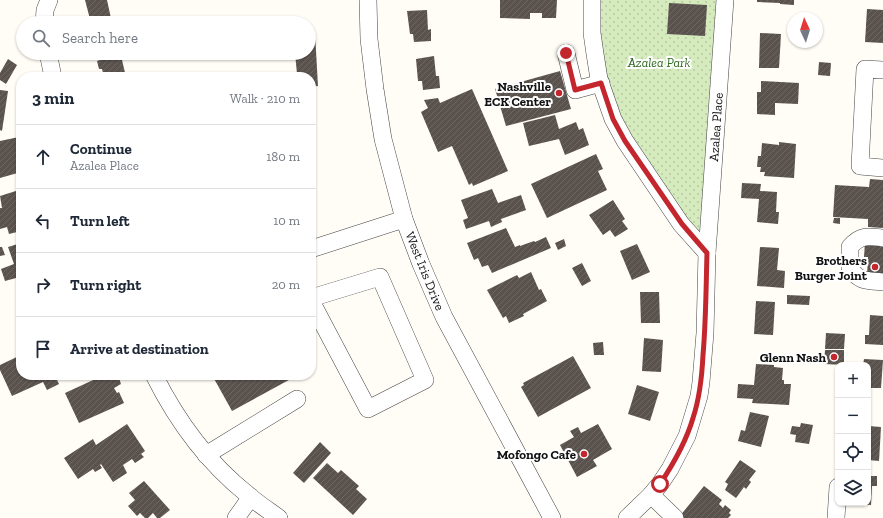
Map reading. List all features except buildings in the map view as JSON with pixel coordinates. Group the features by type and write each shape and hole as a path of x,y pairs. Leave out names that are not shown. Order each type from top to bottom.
{"street":[{"path":"45,16 49,0"},
{"name":"West Iris Drive","path":"368,0 369,39 374,90 383,139 404,219 421,264 444,317 552,518"},
{"path":"592,0 592,33 595,54 601,83 613,119 625,141 682,224 707,253"},
{"name":"Azalea Place","path":"627,518 651,495 660,484 679,453 694,417 699,396 705,333 707,253 725,0"},
{"path":"566,53 575,90 601,83"},
{"path":"49,60 52,72"},
{"path":"883,70 865,69 860,166 883,168"},
{"path":"316,247 404,219"},
{"path":"883,238 861,238 850,247 850,269 862,280 883,282"},
{"path":"316,298 380,277 425,380 368,409 316,310"},
{"path":"156,380 165,398 178,418 206,455 230,479 279,518"},
{"path":"206,455 297,399"},
{"path":"651,495 675,518"},
{"path":"236,518 251,497"},
{"path":"836,518 837,506"}],"green space":[{"name":"Azalea Park","path":"592,0 725,0 707,253 613,119"}],"place":[{"name":"Nashville ECK Center","path":"559,93"},
{"name":"Brothers Burger Joint","path":"875,267"},
{"name":"Glenn Nash","path":"834,357"},
{"name":"Mofongo Cafe","path":"584,454"}],"route":[{"path":"566,53 575,90 601,83 613,119 625,141 682,224 707,253 705,333 699,396 694,417 687,436 670,469 660,484"}]}
